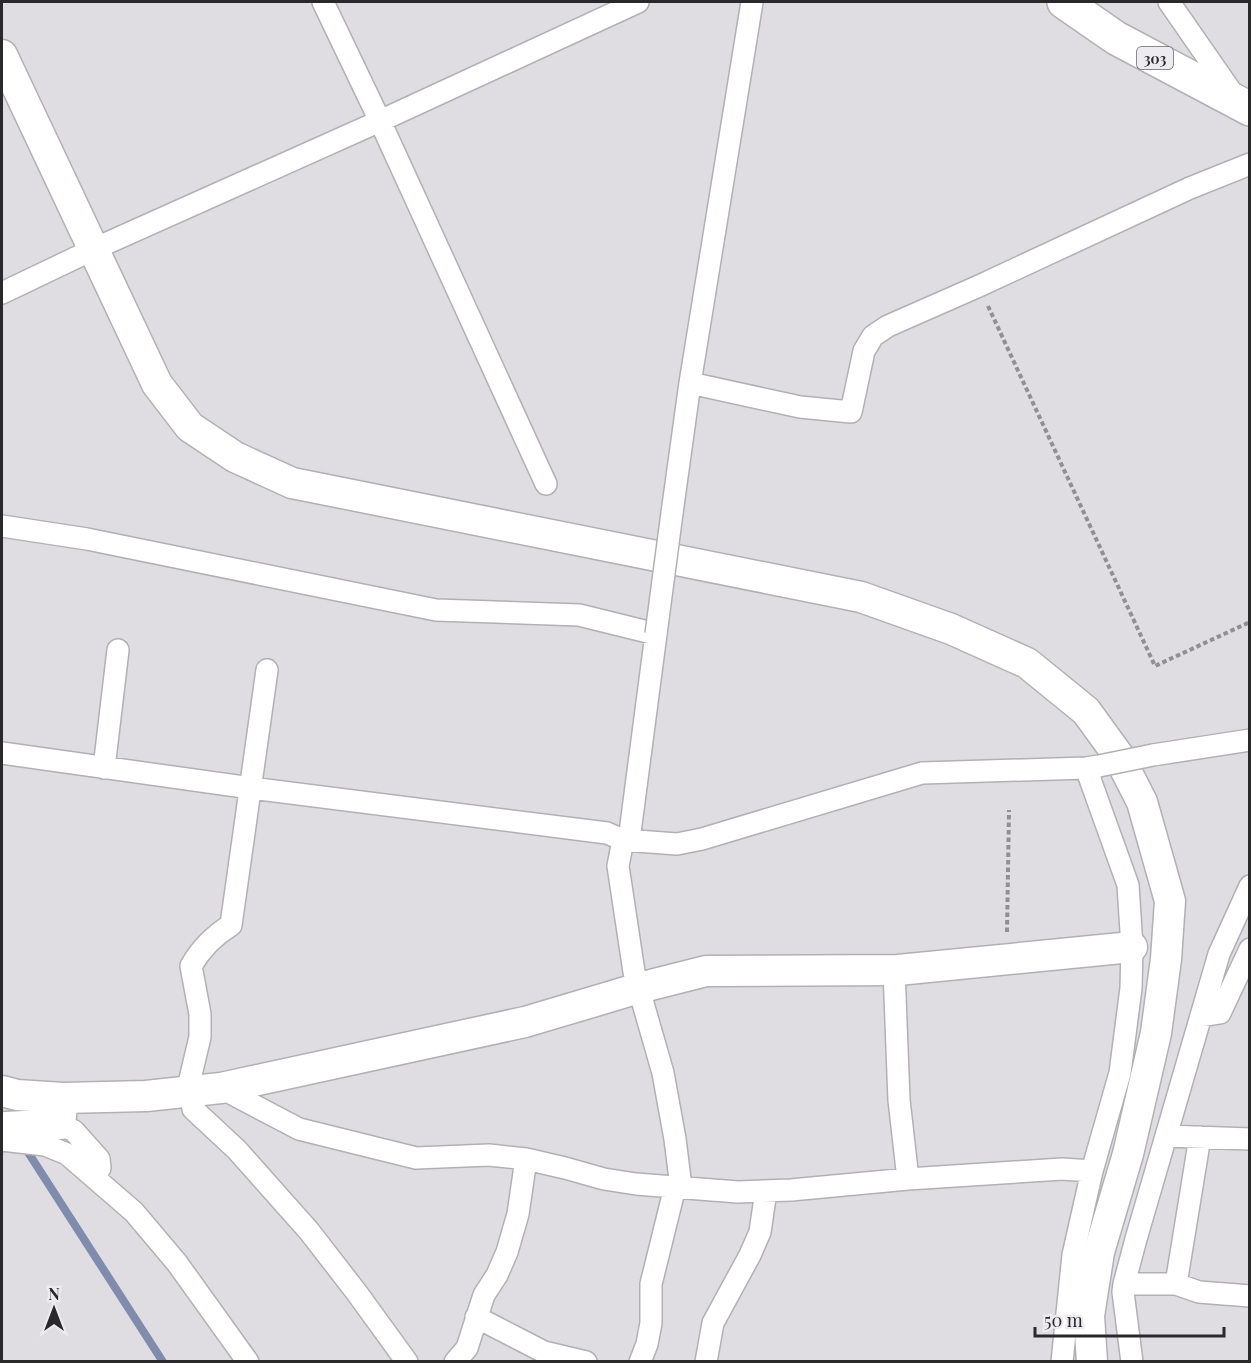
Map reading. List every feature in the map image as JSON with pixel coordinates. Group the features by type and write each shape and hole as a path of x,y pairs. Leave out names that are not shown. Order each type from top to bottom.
{"highway":[{"name":"303","path":"1064,2 1116,38 1244,106"}],"street":[{"path":"323,2 546,484"},
{"path":"2,293 638,2"},
{"path":"640,1362 647,1344 651,1323 651,1284 678,1187 669,1098 634,972 618,866 626,840 690,382 752,2"},
{"path":"1169,2 1244,106"},
{"path":"2,55 158,384 190,427 234,457 292,483 861,597 951,629 1027,663 1086,711 1118,755 1142,802 1170,901 1166,958 1156,1033 1128,1154 1100,1252 1089,1316 1092,1362"},
{"path":"690,382 800,407 851,412 864,351 873,336 888,326 1190,188 1250,164"},
{"path":"2,526 87,539 436,610 579,615 656,634"},
{"path":"104,768 118,650"},
{"path":"267,669 231,925 219,933 197,955 191,966 200,1014 200,1037 190,1079 193,1109 237,1150 309,1231 407,1362"},
{"path":"2,753 251,788 606,833 626,840 677,844 702,839 922,773 1093,767 1153,754 1250,740"},
{"path":"1062,1362 1073,1255 1092,1171 1120,1073 1131,988 1132,947 1128,885 1093,767"},
{"path":"1132,1362 1123,1292 1124,1284 1219,954 1250,886"},
{"path":"248,1362 177,1263 134,1212 67,1154 45,1144 2,1138 6,1126 62,1111 146,1096 221,1088 525,1022 639,988 706,971 894,970 1132,947"},
{"path":"1201,1016 1220,1013 1250,949"},
{"path":"894,970 899,1100 908,1179"},
{"path":"221,1088 299,1129 416,1158 489,1155 526,1159 604,1179 636,1184 738,1192 1062,1169 1092,1171"},
{"path":"2,1091 62,1111 74,1131 99,1159 100,1168 93,1176"},
{"path":"1166,1136 1250,1139"},
{"path":"1176,1284 1200,1137"},
{"path":"455,1362 467,1348 484,1294 497,1275 507,1252 519,1214 526,1159"},
{"path":"706,1362 713,1323 760,1232 766,1191"},
{"path":"1124,1284 1176,1284 1199,1292 1250,1296"},
{"path":"476,1317 544,1352 586,1362"}],"path":[{"path":"978,286 1155,666 1250,622"},
{"path":"1007,937 1009,810"}],"waterway":[{"path":"24,1146 163,1362"}]}
